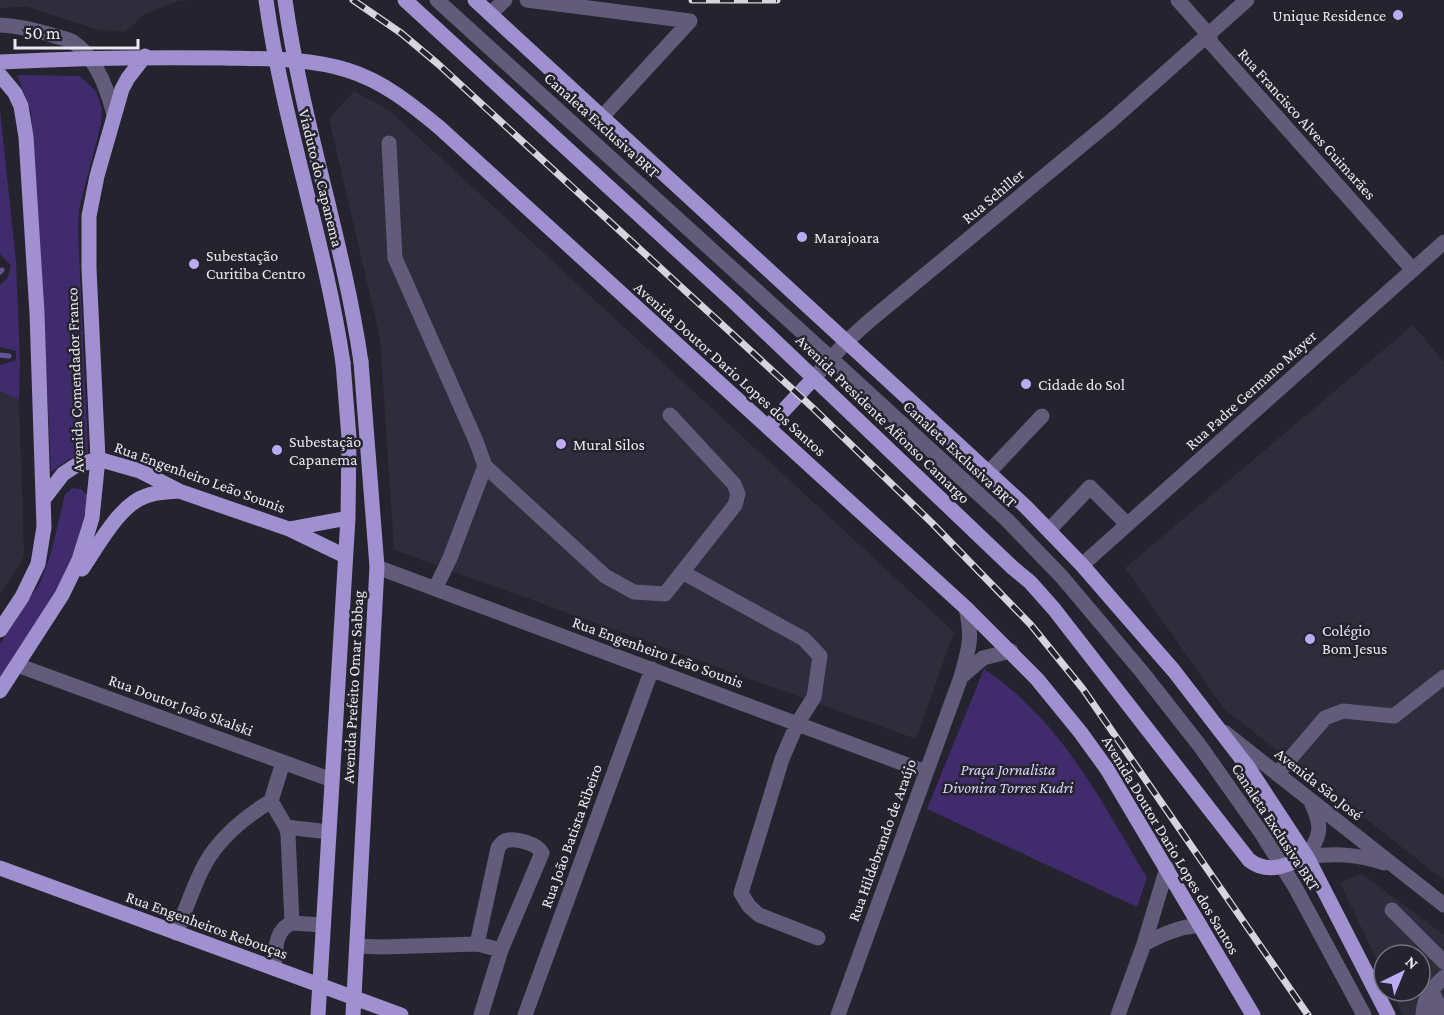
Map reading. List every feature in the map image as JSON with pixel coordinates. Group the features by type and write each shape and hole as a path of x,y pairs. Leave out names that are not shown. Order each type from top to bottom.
{"main road":[{"name":"Viaduto do Capanema","path":"266,0 283,96 330,291 343,363"},
{"name":"Viaduto do Capanema","path":"285,0 300,87 349,291 362,362"},
{"name":"Avenida Presidente Affonso Camargo","path":"405,0 734,302 1012,568 1030,582 1081,642 1249,860 1267,869 1283,867 1307,857"},
{"name":"Avenida Presidente Affonso Camargo","path":"475,0 988,473 1049,530 1082,565 1174,671 1248,766 1307,857 1388,1015"},
{"name":"Avenida Doutor Dario Lopes dos Santos","path":"0,62 145,57 262,59 327,65 357,73 395,92 440,128 1011,651 1081,733 1128,802 1252,1015"},
{"name":"Avenida Comendador Franco","path":"0,691 62,595 86,540 95,494 98,459 89,268 89,216 97,176 114,116 128,78 145,57"},
{"path":"0,75 15,93 24,119 37,324 44,500 42,544 38,564 22,597 0,630"},
{"name":"Avenida Prefeito Omar Sabbag","path":"353,1015 377,567 362,362"},
{"name":"Avenida Prefeito Omar Sabbag","path":"318,1015 348,518 349,438 343,363"},
{"name":"Rua Schiller","path":"768,427 814,378"},
{"name":"Rua Engenheiro Leão Sounis","path":"44,500 63,474 75,466 98,459 140,471 179,491 289,529 345,556"},
{"path":"62,595 125,509 147,495 179,491"},
{"name":"Rua Engenheiro Leão Sounis","path":"289,529 348,518"},
{"name":"Rua Engenheiros Rebouças","path":"0,868 401,1015"}],"street":[{"name":"Canaleta Exclusiva BRT","path":"437,0 1006,520 1062,577 1128,654 1200,746 1283,867 1364,1015"},
{"path":"490,14 505,0"},
{"path":"527,0 690,21 602,117"},
{"name":"Rua Francisco Alves Guimarães","path":"1178,0 1209,34 1212,44 1413,270"},
{"name":"Rua Schiller","path":"814,378 846,342 1112,121 1247,0"},
{"path":"0,25 25,27 73,42 89,58 102,77 114,116"},
{"path":"389,143 395,258 471,430 484,466 605,576 634,592 665,594 735,505 738,494 734,484 670,415"},
{"name":"Rua Padre Germano Mayer","path":"1082,565 1444,242"},
{"path":"988,473 1042,416"},
{"path":"435,589 450,558 484,466"},
{"path":"1049,530 1090,487 1127,524"},
{"name":"Rua Engenheiro Leão Sounis","path":"377,567 926,772"},
{"path":"682,572 804,639 820,656 814,697 797,724 782,759 741,893 749,906 759,915 818,939"},
{"name":"Rua Hildebrando de Araújo","path":"838,1015 961,677 971,638 966,608"},
{"name":"Rua Hildebrando de Araújo","path":"961,677 983,658 1011,651"},
{"name":"Rua Doutor João Skalski","path":"17,665 332,780"},
{"name":"Rua João Batista Ribeiro","path":"525,1015 652,669"},
{"path":"1277,774 1325,718 1343,711 1394,716 1444,677"},
{"name":"Avenida São José","path":"1222,730 1444,905"},
{"path":"176,933 205,864 228,833 249,814 271,801 283,762"},
{"path":"1307,857 1318,840 1320,828 1310,800"},
{"path":"271,801 286,827 292,923"},
{"path":"286,827 329,832"},
{"path":"477,944 498,848 502,842 509,840 541,849 542,853 501,950 481,1015"},
{"name":"Avenida São José","path":"1307,857 1332,854 1358,855 1393,866"},
{"path":"1118,1015 1144,944 1167,868"},
{"path":"1392,910 1444,962"},
{"path":"274,968 279,934 283,926 292,923 323,925"},
{"path":"1144,944 1183,926 1200,925"},
{"path":"357,946 382,948 477,944 501,950"},
{"path":"1432,988 1444,977"},
{"path":"1432,991 1437,1002 1437,1015"}],"shaded area":[{"path":"0,0 189,0 175,2 145,14 125,32 99,30 27,7 0,8"},
{"path":"354,91 389,110 954,632 916,739 394,550 380,338 329,119"},
{"name":"Colégio Bom Jesus","path":"1413,325 1444,362 1444,880 1225,710 1125,568"},
{"path":"0,391 19,400 24,552 22,561 0,595"},
{"path":"1361,873 1444,935 1444,1015 1403,1015 1398,1003 1432,1003 1432,943 1372,943 1372,950 1340,883"}],"green space":[{"path":"17,75 80,76 96,91 102,109 101,124 79,209 78,228 88,453 69,459 51,472 31,111"},
{"path":"0,110 16,262 20,361 19,400 0,391 0,365 16,360 16,351 0,347 0,285 8,277 11,265 0,254"},
{"path":"72,488 81,489 89,497 74,553 61,585 0,682 0,644 41,581 51,553 65,494"},
{"name":"Praça Jornalista Divonira Torres Kudri","path":"984,669 1011,689 1035,712 1057,737 1096,792 1147,878 1137,907 927,809"}],"waterway":[{"path":"0,355 9,356"}],"railway":[{"path":"353,0 401,33 438,64 813,408 932,523 1031,625 1083,689 1308,1015"},
{"path":"692,0 777,0"}],"place":[{"name":"Unique Residence","path":"1398,15"},
{"name":"Marajoara","path":"802,237"},
{"name":"Subestação Curitiba Centro","path":"194,264"},
{"name":"Cidade do Sol","path":"1026,384"},
{"name":"Mural Silos","path":"561,444"},
{"name":"Subestação Capanema","path":"277,450"},
{"name":"Colégio Bom Jesus","path":"1310,639"}]}
